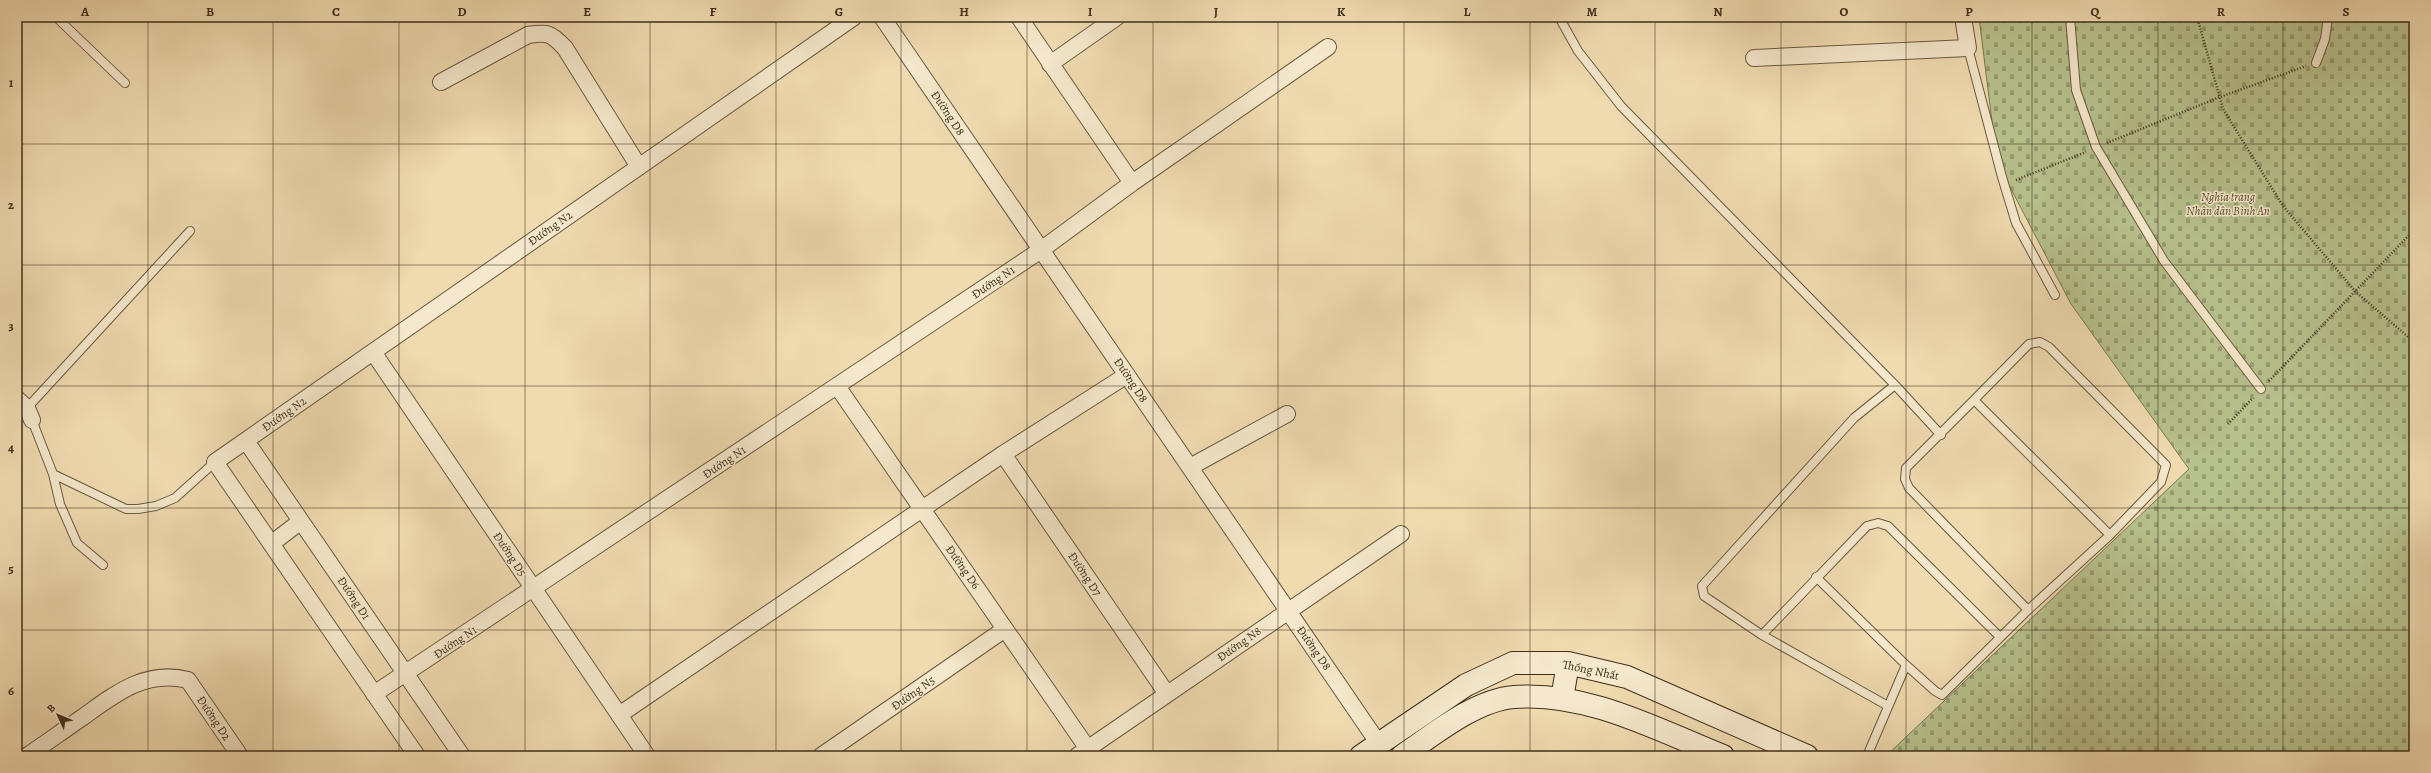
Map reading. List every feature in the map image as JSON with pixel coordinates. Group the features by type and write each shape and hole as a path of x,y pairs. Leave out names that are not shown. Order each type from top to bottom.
{"main road":[{"name":"Thống Nhất","path":"1361,756 1466,685 1513,663 1568,663 1626,677 1807,756"},
{"path":"1562,699 1568,663"},
{"path":"1402,756 1461,716 1485,705 1513,697 1562,699 1614,712 1723,756"}],"street":[{"name":"Đướng N2","path":"215,462 854,17"},
{"name":"Đường D8","path":"882,17 1380,744"},
{"path":"1019,17 1132,184"},
{"path":"1050,64 1116,17"},
{"path":"1754,58 1968,48 1963,17"},
{"path":"441,82 528,35 542,32 553,35 565,48 639,167"},
{"name":"Đướng N1","path":"374,694 406,675 1041,250 1132,184 1328,47"},
{"name":"Đướng D5","path":"373,352 647,756"},
{"path":"619,715 1003,454 1127,375"},
{"name":"Đường D6","path":"838,386 1005,629 1083,752"},
{"path":"1190,467 1287,414"},
{"name":"Đướng D1","path":"246,441 462,756"},
{"name":"Đường D7","path":"1003,454 1167,694"},
{"path":"215,462 417,756"},
{"path":"271,544 301,521"},
{"name":"Đướng N8","path":"1083,752 1401,534"},
{"name":"Đường N5","path":"821,756 1005,629"},
{"name":"Đường D2","path":"27,756 124,688 155,677 174,676 188,680 240,756"}],"lane":[{"path":"56,17 125,83"},
{"path":"1559,17 1578,51 1620,106 1895,385 1941,435"},
{"path":"2070,17 2076,90 2096,147 2164,261 2261,389"},
{"path":"2316,63 2325,39 2328,17"},
{"path":"1968,48 2002,177 2016,223 2054,295"},
{"path":"103,565 78,543 60,504 53,474 23,412 190,231"},
{"path":"1816,577 1906,665 1935,691 1942,695 2028,610 2110,535 2160,482 2166,465 2049,346 2040,342 2029,344 1941,435 1906,468 1905,479 1909,488 2028,610"},
{"path":"1888,706 1762,635 1704,596 1702,586 1854,418 1895,385"},
{"path":"1974,400 2110,535"},
{"path":"53,474 126,509 156,506 175,498 215,462"},
{"path":"1762,635 1816,577 1867,526 1878,523 1888,526 2000,637"},
{"path":"1867,756 1875,741 1906,665"}],"path":[{"path":"2197,17 2223,110 2284,206 2355,291 2414,342"},
{"path":"2014,181 2220,97 2316,63"},
{"path":"2228,424 2414,230"}],"green space":[{"name":"Nghĩa trang Nhân dân Bình An","path":"1979,17 2414,17 2414,756 1886,756 2189,469 2071,304 1997,162"}]}
